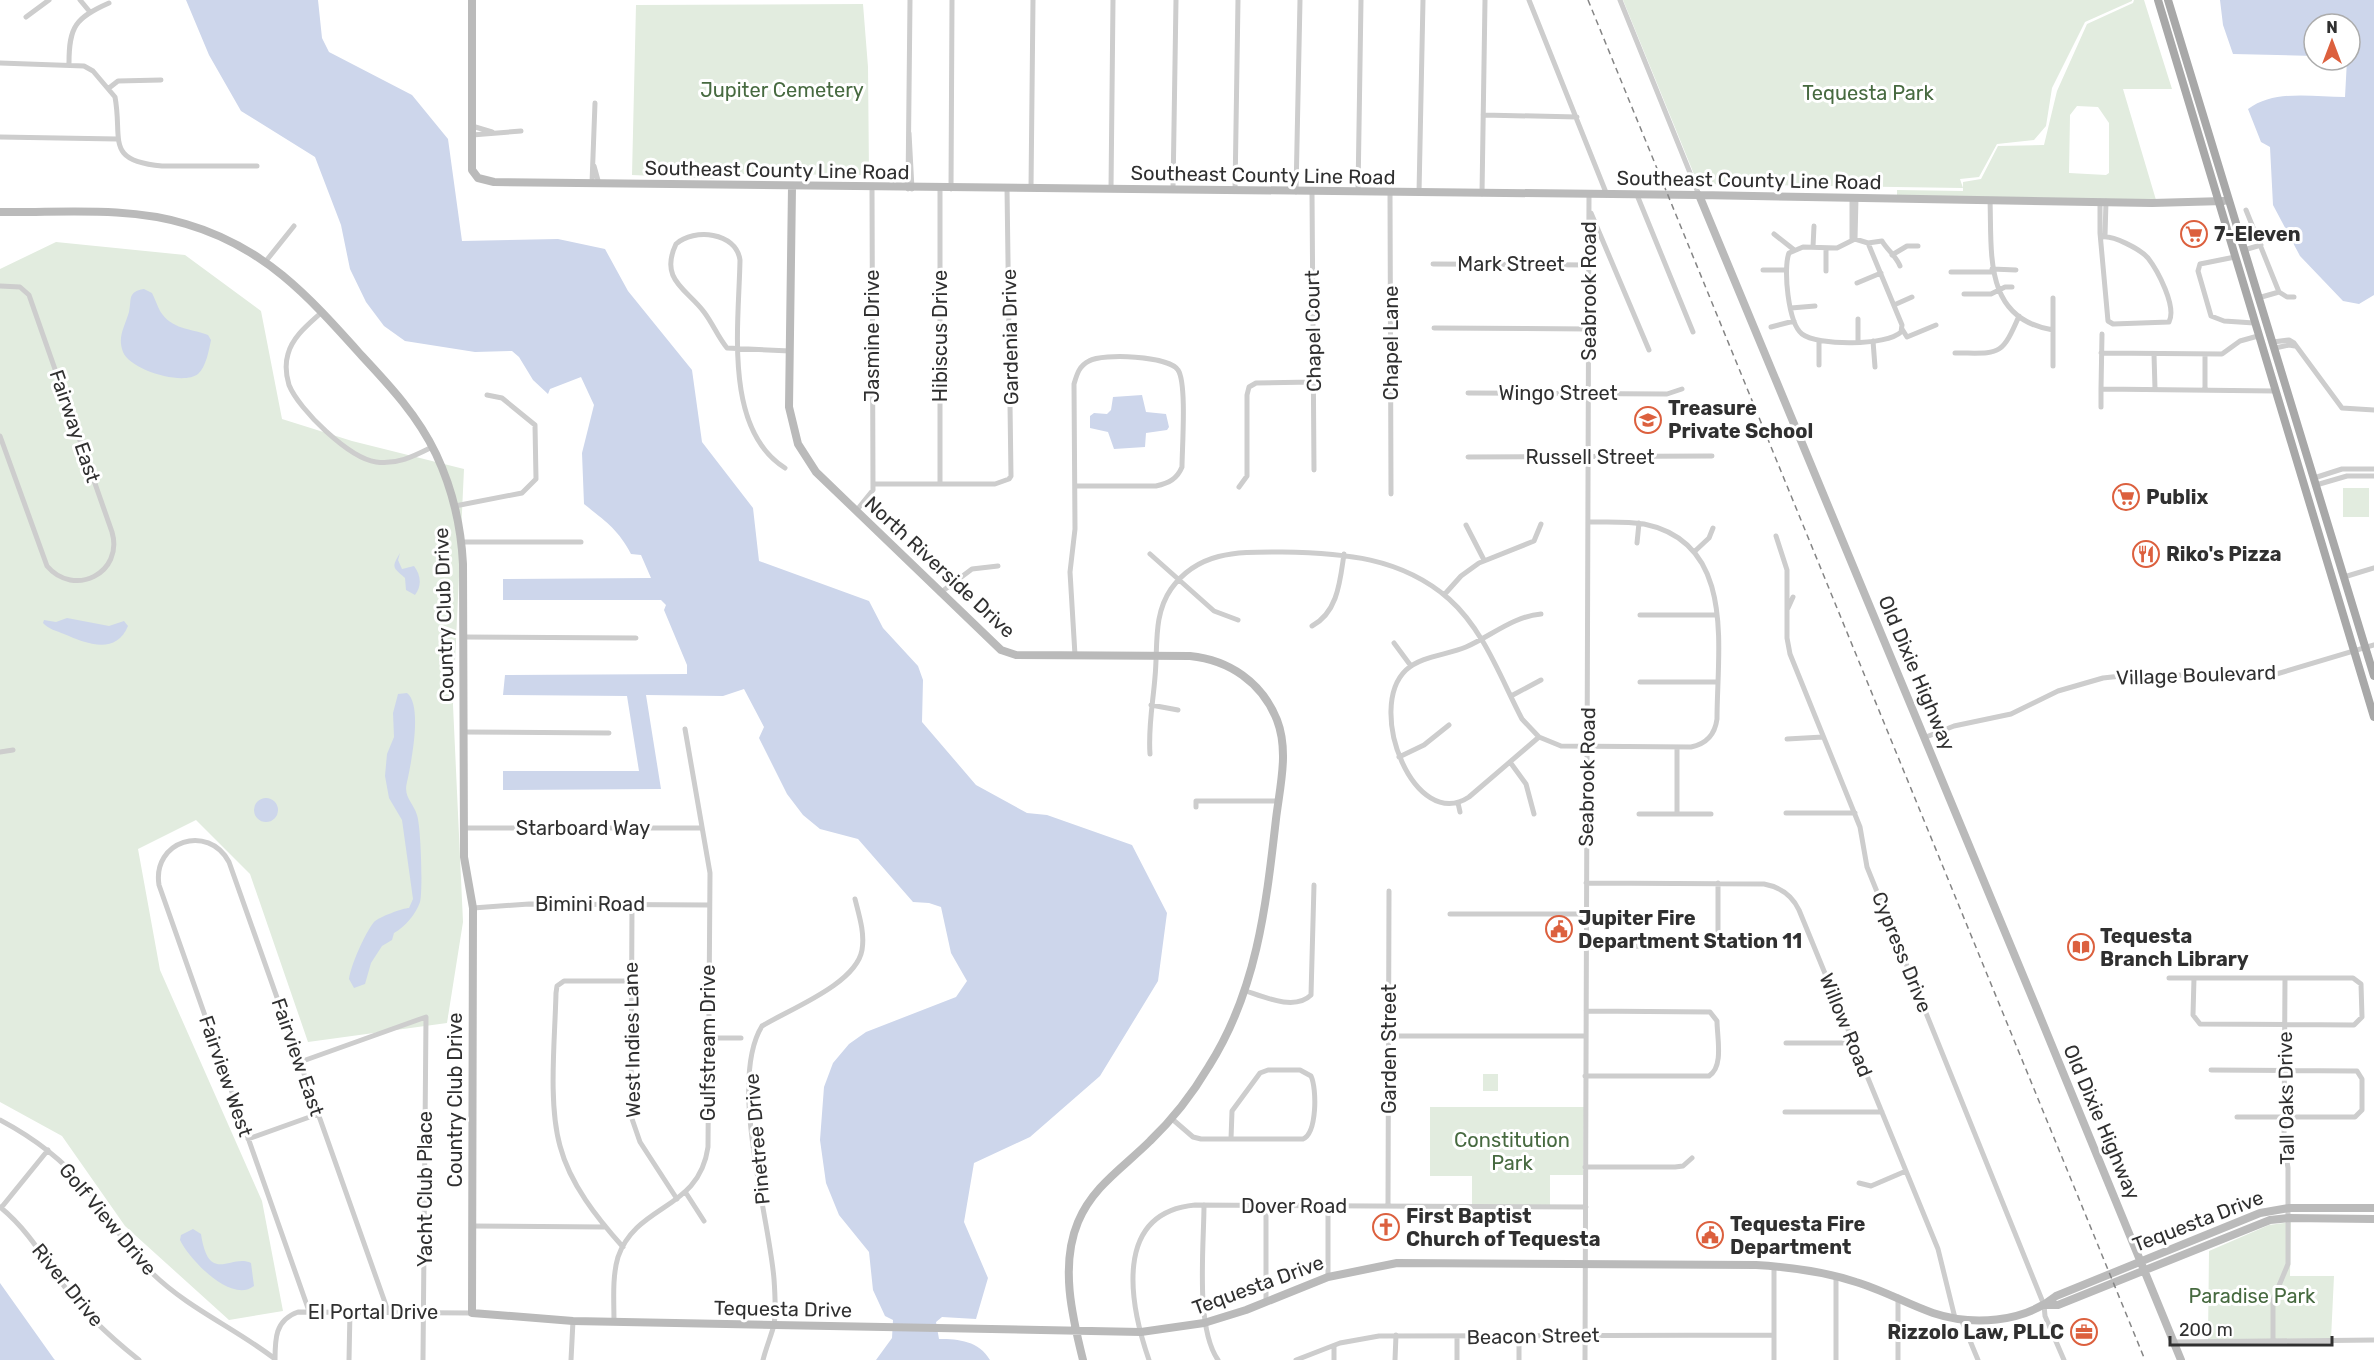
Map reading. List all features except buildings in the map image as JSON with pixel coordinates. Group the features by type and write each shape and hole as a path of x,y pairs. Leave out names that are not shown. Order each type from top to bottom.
{"main road":[{"path":"2158,0 2374,717"},
{"path":"2168,0 2344,577 2370,647 2374,676"},
{"path":"2182,82 2189,90 2196,93"},
{"path":"2258,336 2266,344 2274,345"},
{"path":"2288,436 2307,455"}],"street":[{"path":"26,18 49,0"},
{"path":"80,0 90,12"},
{"name":"Southeast County Line Road","path":"472,0 472,170 480,180 494,182 910,189 1031,188 1699,195 2218,203 2229,200"},
{"path":"910,0 910,189"},
{"path":"951,189 952,0"},
{"path":"1031,188 1033,0"},
{"path":"1111,189 1113,0"},
{"path":"1173,190 1176,0"},
{"path":"1235,191 1238,0"},
{"path":"1296,192 1300,0"},
{"path":"1358,192 1361,0"},
{"path":"1419,193 1423,0"},
{"path":"1482,194 1485,0"},
{"path":"1529,0 1607,195"},
{"name":"Old Dixie Highway","path":"1620,0 1833,522 1926,737 2181,1360"},
{"path":"69,63 72,29 90,12 109,3"},
{"path":"0,63 69,63 88,67 109,88 116,101 117,139 124,155 148,165 257,166"},
{"path":"109,88 118,81 161,80"},
{"path":"595,103 593,165 595,184"},
{"path":"1483,115 1576,117"},
{"path":"472,126 493,132"},
{"path":"472,135 521,131"},
{"path":"0,137 117,139"},
{"name":"North Riverside Drive","path":"792,187 789,407 798,444 816,472 1004,652 1016,655 1196,657 1218,662 1240,673 1262,693 1276,719 1281,737 1282,760 1278,801 1261,934 1246,991 1233,1024 1211,1065 1171,1118 1097,1190 1084,1210 1073,1236 1069,1274 1083,1360"},
{"name":"Jasmine Drive","path":"872,188 873,484"},
{"name":"Gardenia Drive","path":"940,484 1003,482 1010,479 1012,472 1007,188"},
{"name":"Hibiscus Drive","path":"939,189 940,484"},
{"name":"Chapel Court","path":"1312,192 1314,470"},
{"name":"Chapel Lane","path":"1390,192 1391,494"},
{"name":"Seabrook Road","path":"1584,1360 1586,883 1589,748 1589,195"},
{"path":"1637,195 1693,332"},
{"path":"1853,239 1854,198"},
{"path":"1990,200 1992,271 1998,292 2019,316 2053,330"},
{"path":"2103,201 2103,224 2108,321 2113,324 2169,322 2170,301 2148,258 2104,236"},
{"path":"1589,209 1650,350"},
{"path":"2246,210 2279,292 2287,297 2294,297"},
{"name":"Country Club Drive","path":"0,212 114,213 165,219 219,235 266,261 303,292 402,400 432,447 455,506 461,542 464,637 464,828 466,873 473,908 472,1313"},
{"path":"266,261 294,226"},
{"path":"1813,247 1814,226"},
{"path":"1774,234 1793,249 1844,246 1853,239"},
{"path":"785,468 762,448 751,429 739,381 739,350 738,252 731,242 720,237 690,236 676,244 670,260 677,284 703,310 727,348 739,350 790,351"},
{"path":"1853,239 1869,243 1882,241 1896,257 1900,266"},
{"path":"1869,243 1906,338 1936,325"},
{"path":"2244,250 2261,244"},
{"path":"1892,255 1907,246 1918,246"},
{"path":"1826,248 1826,271"},
{"path":"1793,249 1787,258 1786,270 1794,321 1803,336 1819,341 1873,341 1897,336 1902,328"},
{"path":"2235,257 2200,264 2198,271 2211,316 2224,321 2254,323"},
{"name":"Mark Street","path":"1433,264 1589,265"},
{"path":"1763,270 1786,270"},
{"path":"1951,272 2016,270"},
{"path":"1857,283 1881,273"},
{"name":"Fairway East","path":"0,286 20,287 29,296 112,532 115,545 111,561 100,574 89,580 76,582 64,579 53,572 45,562 0,436"},
{"path":"1964,294 1998,292 2005,287 2012,287"},
{"path":"2258,298 2279,292"},
{"path":"1894,305 1912,297"},
{"path":"2053,298 2053,366"},
{"path":"1791,308 1815,306"},
{"path":"322,312 299,333 288,354 287,377 296,397 338,443 360,458 378,462 396,462 432,447"},
{"path":"1955,353 1999,351 2007,343 2019,316"},
{"path":"1858,319 1858,341"},
{"path":"1771,327 1794,321"},
{"path":"1434,328 1589,329"},
{"path":"2101,407 2102,334"},
{"path":"2101,353 2222,354 2240,341 2258,336"},
{"path":"1819,341 1819,365"},
{"path":"1873,341 1875,367"},
{"path":"2274,345 2296,347 2338,406 2350,410 2374,411"},
{"path":"2154,354 2155,390"},
{"path":"2205,354 2205,390"},
{"path":"1075,486 1156,486 1167,484 1180,474 1182,467 1182,388 1178,369 1160,359 1102,358 1091,360 1077,372 1074,384 1075,529 1070,572 1075,654"},
{"path":"1239,487 1247,476 1247,395 1249,387 1256,383 1314,382"},
{"name":"Wingo Street","path":"1468,393 1667,394 1682,389"},
{"path":"2102,389 2275,391"},
{"path":"455,506 522,493 532,486 536,479 535,424 502,399 488,395"},
{"name":"Russell Street","path":"1468,457 1712,456"},
{"path":"2315,481 2342,469 2374,469"},
{"path":"2315,481 2347,476 2374,476"},
{"path":"856,512 870,497 873,484 940,484"},
{"path":"1150,754 1151,705 1160,613 1167,595 1178,580 1200,563 1229,553 1344,554 1392,566 1417,577 1444,595 1468,619 1528,726 1539,737 1561,746 1677,748 1695,747 1705,742 1713,733 1717,723 1717,615 1712,583 1694,552 1669,532 1639,523 1589,522"},
{"path":"1637,543 1639,523"},
{"path":"1444,595 1461,576 1484,560 1534,541 1541,524"},
{"path":"1466,525 1484,560"},
{"path":"1694,552 1709,538 1713,528"},
{"name":"Cypress Drive","path":"1776,536 1787,570 1790,654 1855,813 1863,837 1868,867 2044,1305 2044,1316 2064,1360"},
{"path":"461,542 581,542"},
{"path":"1150,554 1214,611 1238,620"},
{"path":"1312,626 1322,620 1333,605 1344,554"},
{"path":"940,593 972,569 998,566"},
{"path":"2344,577 2374,568"},
{"path":"1787,615 1793,597"},
{"path":"1539,737 1469,797 1458,803 1441,802 1430,797 1415,782 1399,757 1392,734 1391,705 1398,681 1411,666 1481,639 1528,615 1541,614"},
{"path":"1640,615 1717,615"},
{"path":"464,637 636,638"},
{"path":"1394,643 1411,666"},
{"name":"Village Boulevard","path":"1926,737 1954,726 2011,714 2058,691 2103,678 2139,674 2258,676 2288,672 2370,647"},
{"path":"1511,696 1541,681"},
{"path":"1640,682 1717,682"},
{"path":"1151,705 1178,710"},
{"path":"1399,757 1424,745 1449,725"},
{"name":"Gulfstream Drive","path":"614,1322 615,1276 623,1247 641,1224 686,1193 700,1174 708,1147 710,873 686,729"},
{"path":"464,732 609,733"},
{"path":"1786,739 1823,737"},
{"path":"1677,748 1677,814"},
{"path":"0,752 14,750"},
{"path":"1510,762 1526,784 1534,814"},
{"path":"1196,807 1196,801 1278,801"},
{"path":"1458,803 1460,812"},
{"path":"1786,813 1855,813"},
{"path":"1639,814 1711,814"},
{"name":"Starboard Way","path":"464,828 701,828"},
{"name":"Fairview East","path":"176,844 188,840 208,842 219,848 227,858 388,1311"},
{"name":"Fairview West","path":"176,844 166,853 160,864 159,885 309,1311"},
{"name":"Willow Road","path":"1586,883 1769,885 1782,890 1792,898 1938,1249 1958,1319 1978,1360"},
{"path":"1586,947 1713,945 1718,935 1718,883"},
{"path":"1246,991 1276,1001 1301,1001 1311,995 1314,885"},
{"name":"Garden Street","path":"1388,1206 1389,891"},
{"name":"Pinetree Drive","path":"764,1360 774,1326 774,1280 754,1152 750,1069 757,1034 762,1026 825,991 844,979 854,968 863,948 863,933 855,899"},
{"name":"Bimini Road","path":"473,908 529,904 708,905"},
{"name":"West Indies Lane","path":"632,904 633,1125 640,1142 677,1199"},
{"path":"1450,914 1586,914"},
{"path":"2169,978 2194,978 2284,978 2358,980 2362,988 2362,1017 2354,1025 2200,1024 2193,1015 2194,978"},
{"name":"Tall Oaks Drive","path":"2273,1341 2273,1300 2288,1264 2289,1208 2284,1116 2284,978"},
{"path":"623,1247 605,1227 569,1171 558,1137 555,1107 556,993 557,986 564,981 631,981"},
{"path":"1585,1076 1709,1076 1718,1064 1717,1021 1710,1012 1586,1011"},
{"name":"Yacht Club Place","path":"300,1062 426,1017 423,1360"},
{"path":"1389,1036 1586,1036"},
{"path":"708,1038 741,1038"},
{"path":"1786,1043 1854,1043"},
{"path":"1171,1118 1197,1138 1231,1139 1306,1138 1313,1126 1311,1076 1300,1070 1268,1070 1260,1073 1232,1110 1231,1139"},
{"path":"2211,1070 2357,1071 2362,1079 2362,1110 2358,1116 2237,1117"},
{"path":"1785,1112 1882,1112"},
{"path":"248,1139 318,1114"},
{"name":"Golf View Drive","path":"0,1120 48,1150 85,1187 125,1243 158,1279 196,1310 246,1338 275,1359"},
{"path":"1,1208 48,1150"},
{"path":"1585,1167 1675,1167 1683,1166 1692,1158"},
{"path":"1859,1184 1871,1185 1906,1171"},
{"path":"686,1193 704,1221"},
{"path":"1204,1205 1204,1323 1210,1346 1218,1360"},
{"name":"Dover Road","path":"1149,1360 1141,1332 1132,1274 1138,1243 1148,1228 1161,1216 1178,1208 1204,1205 1266,1205 1586,1208"},
{"path":"1266,1205 1266,1302"},
{"path":"1328,1206 1328,1276"},
{"name":"River Drive","path":"1,1208 27,1234 62,1283 90,1316 139,1360"},
{"name":"Tequesta Drive","path":"2044,1305 2055,1296 2260,1213 2289,1208 2374,1208"},
{"name":"Tequesta Drive","path":"472,1313 573,1321 1141,1332 1204,1323 1266,1302 1328,1276 1397,1263 1586,1263 1774,1266 1836,1276 1898,1297 1931,1312 1958,1319 1997,1319 2044,1305 2058,1305 2260,1223 2289,1218 2374,1219"},
{"path":"472,1226 605,1227"},
{"path":"1774,1266 1774,1360"},
{"path":"1836,1276 1836,1360"},
{"path":"1898,1297 1898,1360"},
{"name":"El Portal Drive","path":"275,1359 276,1336 280,1325 291,1314 309,1311 472,1313"},
{"path":"349,1360 350,1311"},
{"path":"571,1360 573,1321"},
{"path":"1395,1335 1395,1360"},
{"name":"Beacon Street","path":"1296,1360 1363,1337 1395,1335 1457,1337 1774,1335"},
{"path":"1519,1336 1519,1360"},
{"path":"1457,1337 1457,1360"},
{"path":"2174,1342 2374,1340"},
{"path":"1334,1346 1334,1360"}],"green space":[{"name":"Tequesta Park","path":"1623,0 2132,1 2085,22 2052,88 2046,126 2034,140 1997,144 1979,177 1960,179 1963,188 1698,184"},
{"path":"2134,0 2144,0 2172,89 2123,89 2156,200 1897,196 1897,190 1963,191 1963,182 1981,179 1998,146 2044,145 2057,91 2087,24 2133,3","holes":["2077,106 2098,107 2109,123 2109,173 2106,175 2069,173 2070,115"]},
{"name":"Jupiter Cemetery","path":"863,4 868,67 869,175 725,174 721,179 632,175 636,5"},
{"path":"56,242 185,255 261,311 282,419 352,441 464,469 453,705 463,922 447,1023 308,1042 250,874 196,820 138,849 160,970 262,1201 283,1311 229,1320 125,1226 62,1136 0,1102 0,269"},
{"path":"2343,488 2369,488 2369,517 2343,517"},
{"path":"1483,1074 1498,1074 1498,1091 1483,1091"},
{"name":"Constitution Park","path":"1430,1107 1584,1107 1583,1175 1550,1175 1550,1206 1472,1206 1472,1176 1430,1176"},
{"name":"Paradise Park","path":"2291,1222 2290,1276 2334,1276 2331,1339 2208,1340 2209,1251 2269,1225"}],"water":[{"path":"186,0 318,0 322,38 329,52 412,95 448,139 462,241 558,239 605,249 628,291 692,370 702,442 753,508 759,561 869,601 883,628 918,666 923,680 922,722 976,785 1027,813 1047,815 1132,845 1167,913 1158,981 1100,1076 1030,1137 974,1163 964,1222 988,1278 976,1319 942,1317 936,1322 939,1339 968,1342 980,1349 990,1360 876,1360 892,1338 893,1320 885,1316 873,1290 869,1252 839,1215 826,1183 820,1140 824,1087 833,1063 849,1044 866,1032 956,997 967,981 951,953 941,907 929,903 913,902 858,839 820,829 803,815 787,794 759,738 764,727 744,689 723,696 646,695 661,789 503,790 503,771 639,771 627,696 503,695 505,675 687,674 687,665 664,610 666,605 661,600 503,600 503,579 651,578 641,555 631,554 616,532 584,504 582,453 594,405 581,377 550,389 548,394 533,380 519,357 512,351 475,352 405,341 384,326 366,302 350,269 341,225 315,157 241,111 209,55"},
{"path":"2220,0 2374,0 2374,295 2359,304 2343,301 2300,256 2273,205 2270,147 2261,142 2248,109 2283,96 2345,97 2346,72 2362,72 2362,12 2302,12 2302,56 2233,54 2223,25"},
{"path":"144,289 152,293 160,311 170,322 208,335 211,340 208,353 198,374 181,378 158,374 136,365 123,352 121,336 131,297 135,292"},
{"path":"1142,395 1146,412 1166,414 1169,427 1167,430 1146,433 1145,447 1114,449 1108,432 1090,428 1090,416 1094,413 1107,414 1111,410 1113,397"},
{"path":"400,553 398,560 402,569 414,566 418,573 420,584 415,595 406,590 405,578 394,565"},
{"path":"67,618 109,626 124,621 128,626 116,641 99,645 72,637 43,623 44,620 56,622"},
{"path":"407,693 412,700 415,722 406,792 418,822 420,902 410,920 394,933 392,940 382,946 371,963 365,984 354,988 349,979 350,973 370,927 381,918 409,908 413,899 402,820 389,798 385,776 387,754 394,737 393,713 398,694"},
{"path":"266,798 271,799 277,805 277,815 271,821 266,822 261,821 255,815 254,810 255,805 261,799"},
{"path":"193,1229 201,1234 209,1259 215,1263 243,1261 251,1263 254,1286 245,1290 234,1289 201,1268 180,1240 181,1235"},
{"path":"0,1283 54,1359 55,1360 0,1360"}],"railway":[{"path":"1588,0 2145,1360"}],"place":[{"name":"7-Eleven","path":"2194,234"},
{"name":"Treasure Private School","path":"1648,420"},
{"name":"Publix","path":"2126,497"},
{"name":"Riko's Pizza","path":"2146,554"},
{"name":"Jupiter Fire Department Station 11","path":"1559,929"},
{"name":"Tequesta Branch Library","path":"2081,947"},
{"name":"First Baptist Church of Tequesta","path":"1386,1227"},
{"name":"Tequesta Fire Department","path":"1710,1235"},
{"name":"Rizzolo Law, PLLC","path":"2084,1332"}]}
